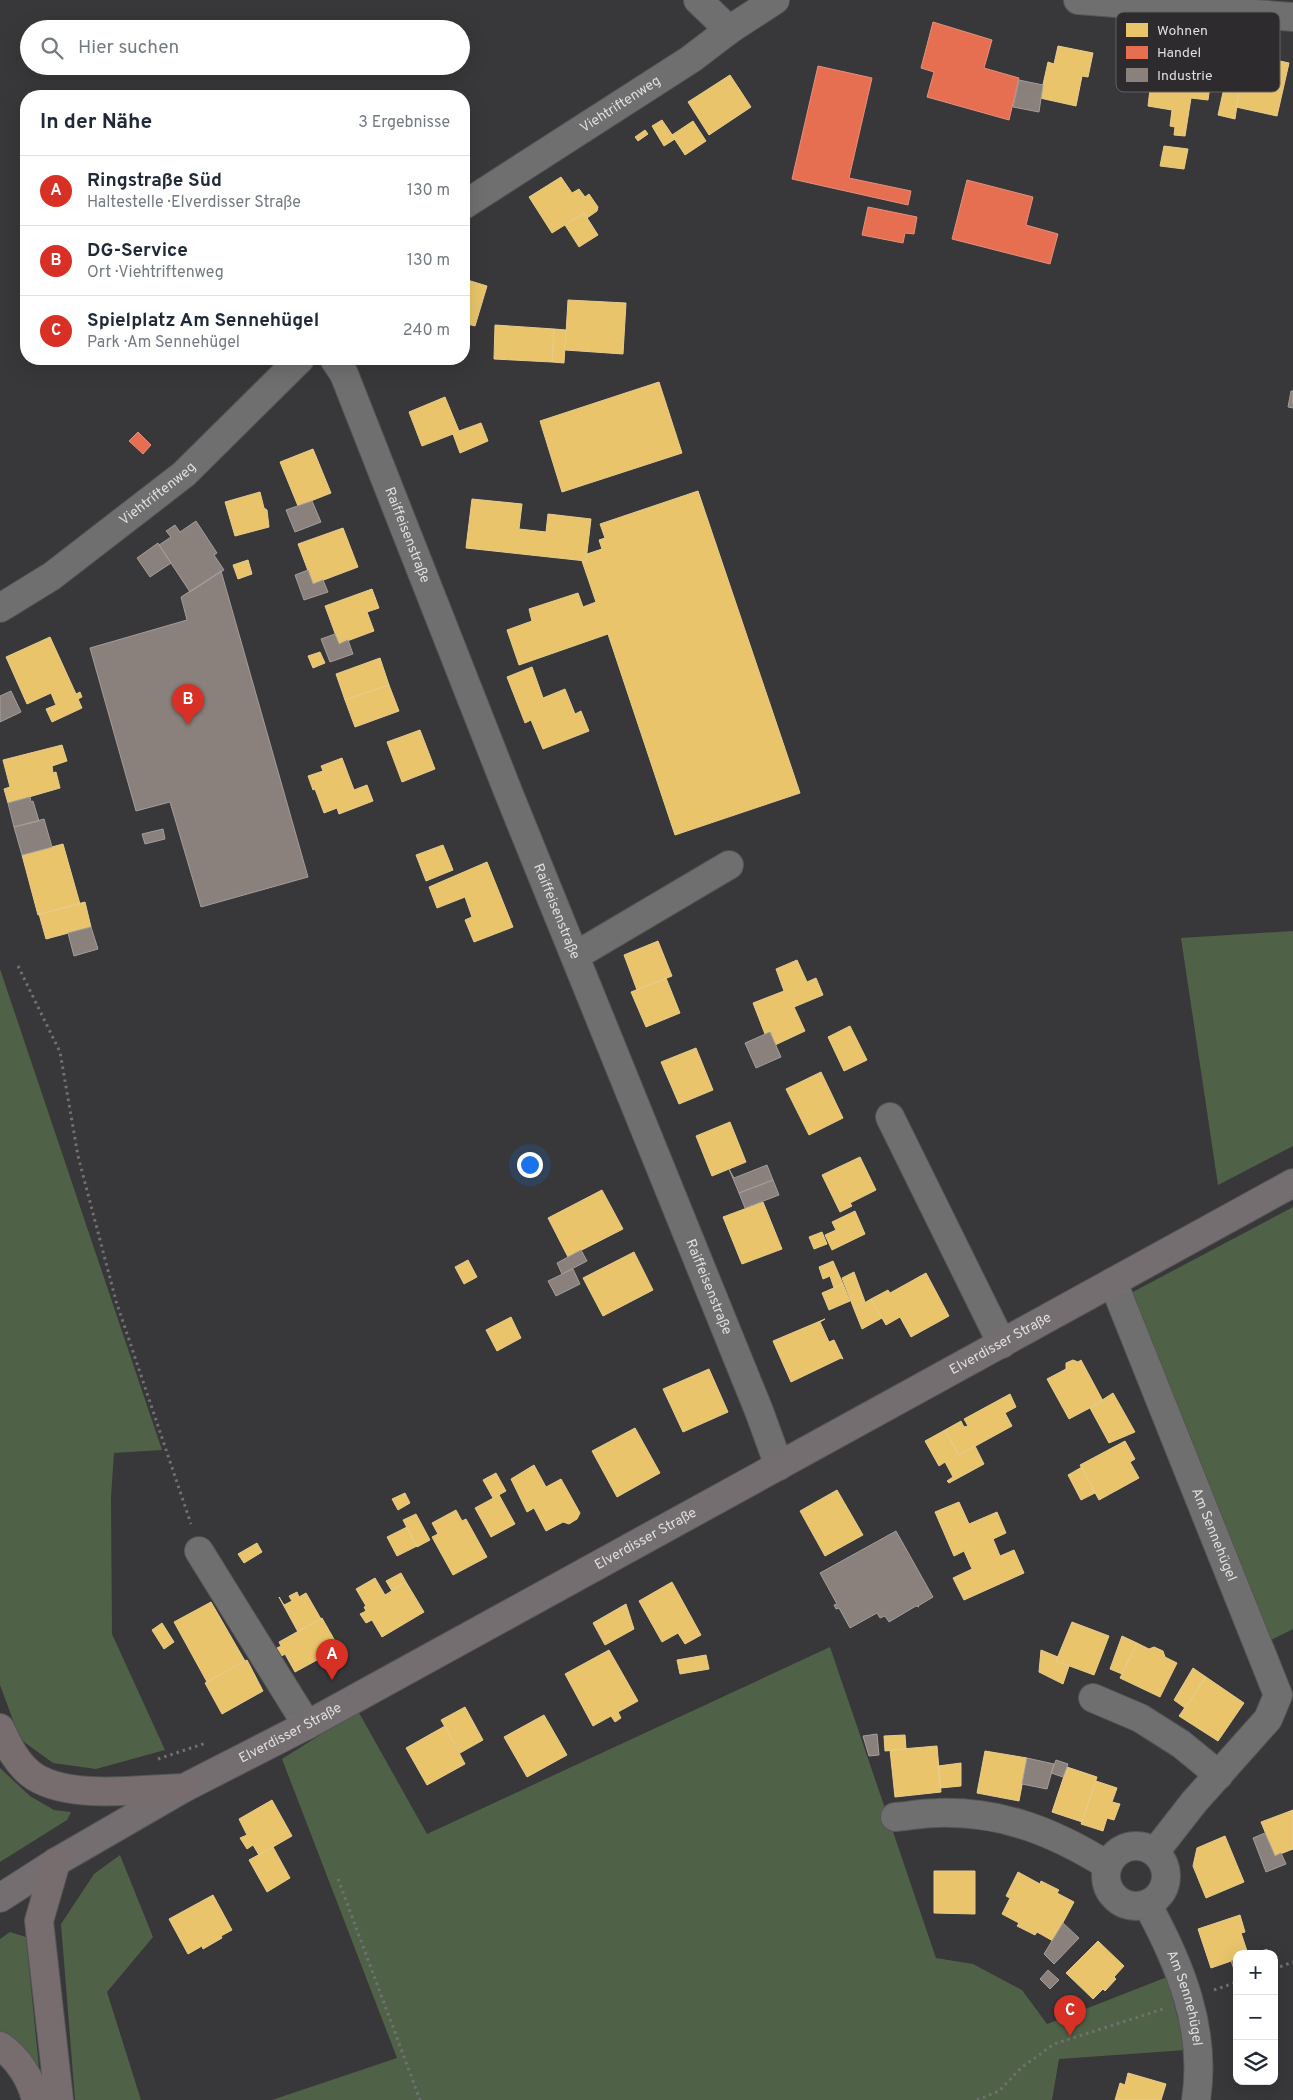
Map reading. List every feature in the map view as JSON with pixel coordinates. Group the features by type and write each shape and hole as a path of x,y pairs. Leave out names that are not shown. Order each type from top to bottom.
{"highway":[{"path":"0,1728 12,1754 34,1777 60,1787 80,1791 184,1788"},
{"path":"56,1862 39,1921 59,2100"},
{"path":"0,2046 20,2064 33,2086 36,2100"}],"main road":[{"name":"Elverdisser Straße","path":"0,1898 56,1862 184,1788 307,1725 1293,1183"}],"street":[{"path":"698,0 729,30"},
{"name":"Viehtriftenweg","path":"470,201 691,59 729,30 775,0"},
{"path":"1078,0 1230,12"},
{"path":"1280,16 1293,17"},
{"name":"Viehtriftenweg","path":"0,608 52,576 184,474 294,365"},
{"name":"Raiffeisenstraße","path":"338,365 344,374 574,956 755,1402 779,1466"},
{"path":"574,956 729,865"},
{"path":"890,1117 1002,1344"},
{"name":"Am Sennehügel","path":"1113,1282 1278,1695 1268,1719 1194,1802 1155,1852"},
{"path":"199,1551 307,1725"},
{"path":"1092,1698 1140,1718 1181,1744 1219,1775"},
{"path":"895,1817 937,1813 973,1814 1007,1820 1042,1830 1073,1844 1107,1865"},
{"path":"1128,1846 1142,1846 1155,1852 1164,1865 1166,1881 1160,1895 1146,1904 1133,1906 1120,1902 1110,1892 1106,1879 1107,1865 1115,1854 1128,1846"},
{"name":"Am Sennehügel","path":"1146,1904 1163,1934 1189,1998 1197,2037 1199,2082 1196,2100"}],"path":[{"path":"18,966 60,1052 78,1156 116,1301 199,1551"},
{"path":"338,1879 420,2100"},
{"path":"1278,1967 1293,1962"},
{"path":"977,2100 999,2091 1021,2068 1054,2044 1166,2008 1189,1998"}],"green space":[{"path":"1293,931 1293,1146 1218,1185 1181,938"},
{"path":"0,969 162,1450 114,1453 111,1497 112,1634 165,1750 96,1769 53,1763 20,1739 0,1685"},
{"path":"1293,1207 1293,1629 1267,1642 1129,1294"},
{"path":"830,1647 936,1958 973,1964 1022,1990 1047,2024 1167,1977 1186,2050 1059,2059 1052,2100 272,2100 397,2058 282,1759 358,1711 427,1834"},
{"path":"0,1768 30,1796 54,1810 71,1812 67,1820 0,1862"},
{"path":"120,1855 153,1937 107,1992 141,2100 75,2100 61,1924 94,1874"},
{"path":"10,1932 26,1937 39,2068 34,2069 0,2034 0,1939"}],"building: Wohnen":[{"path":"1058,46 1093,53 1088,77 1082,76 1076,106 1040,98 1048,62 1054,64"},
{"path":"1280,61 1289,63 1277,116 1236,107 1239,92 1280,92"},
{"path":"730,75 751,107 709,135 688,102"},
{"path":"1150,92 1209,92 1208,100 1191,98 1185,136 1174,135 1175,127 1170,126 1172,110 1148,106"},
{"path":"1223,92 1239,92 1235,119 1218,115"},
{"path":"662,120 675,139 664,146 652,126"},
{"path":"693,121 706,141 685,155 672,135"},
{"path":"645,130 648,134 638,141 635,137"},
{"path":"1164,146 1188,149 1184,169 1160,166"},
{"path":"561,177 572,193 579,189 585,197 589,194 598,207 597,211 587,218 584,213 552,233 529,197"},
{"path":"584,213 598,235 579,247 565,225"},
{"path":"470,281 487,286 475,326 470,325"},
{"path":"568,300 626,303 623,354 565,350"},
{"path":"495,325 554,329 552,362 494,359"},
{"path":"554,329 566,330 564,363 552,362"},
{"path":"659,382 682,453 562,492 540,421"},
{"path":"445,397 459,431 481,423 488,441 460,453 453,434 422,446 409,412"},
{"path":"313,449 331,493 298,506 280,462"},
{"path":"698,491 800,793 675,835 608,634 519,665 507,630 532,621 529,609 578,593 583,607 596,602 582,561 586,561 587,554 602,549 599,540 605,538 600,524"},
{"path":"260,492 264,508 267,510 269,527 235,536 225,502"},
{"path":"472,499 522,504 519,529 546,532 548,514 591,519 586,561 466,548"},
{"path":"343,528 358,567 313,584 298,544"},
{"path":"248,560 252,574 238,579 233,565"},
{"path":"372,589 379,608 367,612 374,631 339,644 325,606"},
{"path":"50,637 76,694 80,692 82,697 78,699 82,708 52,722 46,709 56,705 51,693 27,704 6,657"},
{"path":"320,652 325,663 313,668 308,656"},
{"path":"380,658 389,685 345,700 336,674"},
{"path":"532,667 543,698 565,689 575,714 581,711 589,731 543,749 531,720 525,723 507,677"},
{"path":"389,685 399,711 355,727 345,700"},
{"path":"420,730 435,769 402,782 387,742"},
{"path":"62,745 67,761 52,766 53,773 56,772 60,788 8,803 4,789 10,787 3,760"},
{"path":"342,758 354,790 367,785 373,801 339,814 337,808 324,813 308,776 323,771 321,766"},
{"path":"63,844 80,904 38,915 22,855"},
{"path":"443,845 453,870 426,881 416,855"},
{"path":"487,862 513,927 474,942 465,920 472,917 465,897 437,908 429,887"},
{"path":"85,902 91,927 46,939 39,914"},
{"path":"658,941 672,976 637,990 624,955"},
{"path":"797,960 807,982 816,978 823,995 794,1007 805,1031 775,1045 770,1032 765,1034 753,1003 784,991 776,969"},
{"path":"666,978 680,1013 646,1027 631,992"},
{"path":"850,1026 867,1060 844,1071 828,1037"},
{"path":"696,1048 713,1090 679,1104 661,1062"},
{"path":"821,1072 843,1118 809,1135 786,1089"},
{"path":"730,1122 746,1162 712,1176 696,1136"},
{"path":"860,1157 876,1190 850,1203 852,1206 840,1212 822,1175"},
{"path":"602,1190 623,1229 568,1257 548,1218"},
{"path":"763,1202 782,1249 742,1264 723,1217"},
{"path":"855,1211 865,1234 832,1250 825,1235 836,1230 832,1222"},
{"path":"822,1232 827,1244 814,1249 809,1237"},
{"path":"634,1252 653,1290 603,1316 583,1278"},
{"path":"468,1260 477,1277 464,1284 455,1267"},
{"path":"833,1261 843,1284 834,1288 830,1276 823,1279 819,1267"},
{"path":"854,1272 865,1302 854,1309 842,1278"},
{"path":"926,1273 949,1316 911,1337 900,1317 886,1325 871,1299 888,1290 890,1293"},
{"path":"843,1284 850,1301 829,1310 822,1293"},
{"path":"871,1299 882,1318 862,1329 854,1309"},
{"path":"511,1317 521,1338 497,1351 486,1330"},
{"path":"825,1319 820,1322 829,1342 834,1340 843,1359 841,1358 791,1382 773,1341"},
{"path":"1073,1360 1078,1362 1081,1360 1103,1401 1069,1419 1047,1379 1066,1369 1066,1363"},
{"path":"709,1369 728,1412 683,1432 663,1389"},
{"path":"1113,1393 1135,1432 1109,1443 1090,1408"},
{"path":"1010,1394 1016,1407 1005,1413 1012,1426 959,1455 945,1430 961,1421 964,1427 968,1426 964,1419"},
{"path":"635,1428 660,1473 617,1497 592,1451"},
{"path":"945,1430 959,1455 975,1446 984,1464 949,1483 947,1481 953,1477 945,1462 939,1466 925,1441"},
{"path":"1125,1441 1135,1459 1130,1462 1139,1478 1099,1500 1080,1465"},
{"path":"534,1465 546,1487 561,1479 580,1513 577,1519 569,1524 563,1522 546,1531 534,1508 527,1512 511,1479"},
{"path":"1082,1467 1095,1493 1081,1500 1068,1475"},
{"path":"496,1473 506,1491 493,1498 483,1480"},
{"path":"837,1490 863,1535 825,1556 800,1511"},
{"path":"405,1493 410,1503 398,1510 392,1499"},
{"path":"499,1495 515,1524 491,1537 475,1508"},
{"path":"959,1502 969,1524 997,1512 1006,1533 993,1539 1000,1556 1014,1550 1024,1573 964,1600 953,1578 972,1569 964,1551 954,1556 935,1512"},
{"path":"456,1510 462,1521 466,1519 487,1557 453,1575 432,1537 438,1534 432,1523"},
{"path":"416,1514 430,1540 417,1547 403,1520"},
{"path":"407,1527 417,1546 397,1556 387,1537"},
{"path":"257,1543 262,1552 244,1563 238,1554"},
{"path":"401,1573 406,1582 392,1591 386,1581"},
{"path":"375,1578 385,1595 406,1582 424,1612 382,1637 372,1620 366,1623 360,1614 366,1611 364,1607 366,1606 356,1589"},
{"path":"672,1582 701,1635 685,1644 678,1633 662,1642 639,1601"},
{"path":"297,1592 299,1597 306,1593 321,1619 298,1632 279,1597 284,1605 292,1601 289,1596"},
{"path":"211,1602 245,1661 207,1682 174,1622"},
{"path":"626,1604 634,1629 605,1645 593,1623"},
{"path":"322,1618 339,1648 295,1672 285,1654 280,1657 275,1649 281,1646 279,1642"},
{"path":"1072,1622 1109,1636 1094,1675 1056,1661"},
{"path":"162,1623 174,1642 164,1649 152,1630"},
{"path":"1122,1636 1137,1643 1122,1674 1110,1669"},
{"path":"1137,1643 1149,1649 1154,1647 1163,1651 1165,1657 1177,1663 1160,1697 1120,1678"},
{"path":"609,1650 638,1701 618,1712 621,1718 615,1722 611,1716 593,1726 565,1674"},
{"path":"1041,1650 1058,1657 1056,1661 1069,1666 1063,1684 1039,1672"},
{"path":"706,1655 709,1669 680,1674 677,1660"},
{"path":"247,1660 263,1691 222,1714 205,1683"},
{"path":"1193,1668 1206,1677 1185,1708 1174,1700"},
{"path":"1206,1677 1244,1703 1218,1741 1179,1716"},
{"path":"465,1707 483,1740 460,1753 441,1720"},
{"path":"544,1715 567,1755 527,1777 504,1737"},
{"path":"445,1726 465,1764 427,1785 406,1748"},
{"path":"905,1735 906,1749 885,1751 884,1736"},
{"path":"937,1746 941,1792 895,1797 890,1750"},
{"path":"985,1751 1027,1758 1019,1801 977,1793"},
{"path":"961,1763 961,1786 940,1788 938,1766"},
{"path":"1067,1767 1097,1777 1082,1822 1052,1812"},
{"path":"1096,1781 1117,1788 1112,1802 1120,1804 1114,1820 1107,1818 1103,1831 1081,1824"},
{"path":"272,1800 292,1836 259,1855 253,1845 247,1849 240,1838 247,1835 239,1819"},
{"path":"1293,1810 1293,1849 1275,1856 1261,1822"},
{"path":"1225,1836 1244,1882 1206,1898 1193,1866 1197,1848"},
{"path":"273,1847 290,1878 267,1892 249,1860"},
{"path":"934,1871 975,1871 975,1914 934,1913"},
{"path":"1018,1872 1040,1884 1041,1881 1059,1890 1057,1893 1074,1902 1053,1941 1037,1932 1035,1935 1017,1926 1019,1923 1002,1914 1010,1898 1006,1896"},
{"path":"213,1895 232,1930 203,1949 202,1946 188,1954 169,1919"},
{"path":"1240,1915 1245,1932 1241,1933 1247,1950 1233,1950 1233,1960 1211,1968 1198,1929"},
{"path":"1098,1941 1124,1966 1105,1991 1103,1989 1093,1999 1066,1973"},
{"path":"1128,2073 1166,2084 1161,2100 1115,2100 1120,2083 1125,2085"}],"building: Handel":[{"path":"933,22 992,40 984,68 1019,78 1009,120 927,97 934,72 921,68"},
{"path":"818,66 872,78 849,178 911,191 908,205 792,179"},
{"path":"967,180 1033,197 1026,225 1058,234 1050,264 952,239"},
{"path":"868,207 917,217 914,234 905,233 903,243 862,235"},
{"path":"138,432 151,445 143,454 129,441"}],"building: Industrie":[{"path":"1019,80 1043,85 1039,112 1013,107"},
{"path":"1291,391 1293,391 1293,408 1288,407"},
{"path":"312,501 321,522 295,532 286,510"},
{"path":"196,521 217,553 214,555 224,570 190,592 159,545 171,537 166,531 175,525 180,532"},
{"path":"158,543 171,563 150,577 137,558"},
{"path":"308,570 313,584 323,580 328,592 304,600 295,575"},
{"path":"221,571 308,877 201,907 170,802 136,811 90,648 187,620 181,597"},
{"path":"335,634 339,644 348,640 353,654 330,662 321,639"},
{"path":"11,691 21,712 0,722 0,696"},
{"path":"30,797 39,821 14,827 8,803"},
{"path":"44,819 52,847 22,855 14,827"},
{"path":"163,829 165,839 145,844 142,834"},
{"path":"91,927 98,949 74,956 68,933"},
{"path":"770,1032 781,1057 756,1068 745,1043"},
{"path":"767,1165 773,1180 739,1193 729,1169 734,1178"},
{"path":"773,1180 779,1195 745,1208 739,1193"},
{"path":"581,1250 587,1261 562,1274 557,1263"},
{"path":"573,1269 580,1284 556,1296 548,1281"},
{"path":"896,1531 933,1597 919,1607 916,1606 889,1622 885,1616 880,1618 877,1613 850,1628 839,1608 836,1609 834,1605 837,1604 820,1573"},
{"path":"877,1734 879,1755 869,1756 863,1736"},
{"path":"1027,1758 1054,1764 1047,1789 1022,1784"},
{"path":"1056,1760 1068,1764 1063,1777 1051,1773"},
{"path":"1265,1833 1275,1856 1281,1853 1286,1864 1266,1872 1253,1838"},
{"path":"1063,1923 1079,1938 1054,1964 1044,1954"},
{"path":"1048,1970 1059,1980 1050,1989 1040,1979"}],"place":[{"name":"DG-Service","path":"188,725"},
{"name":"Ringstraße Süd","path":"332,1680"},
{"name":"Spielplatz Am Sennehügel","path":"1070,2036"}]}
